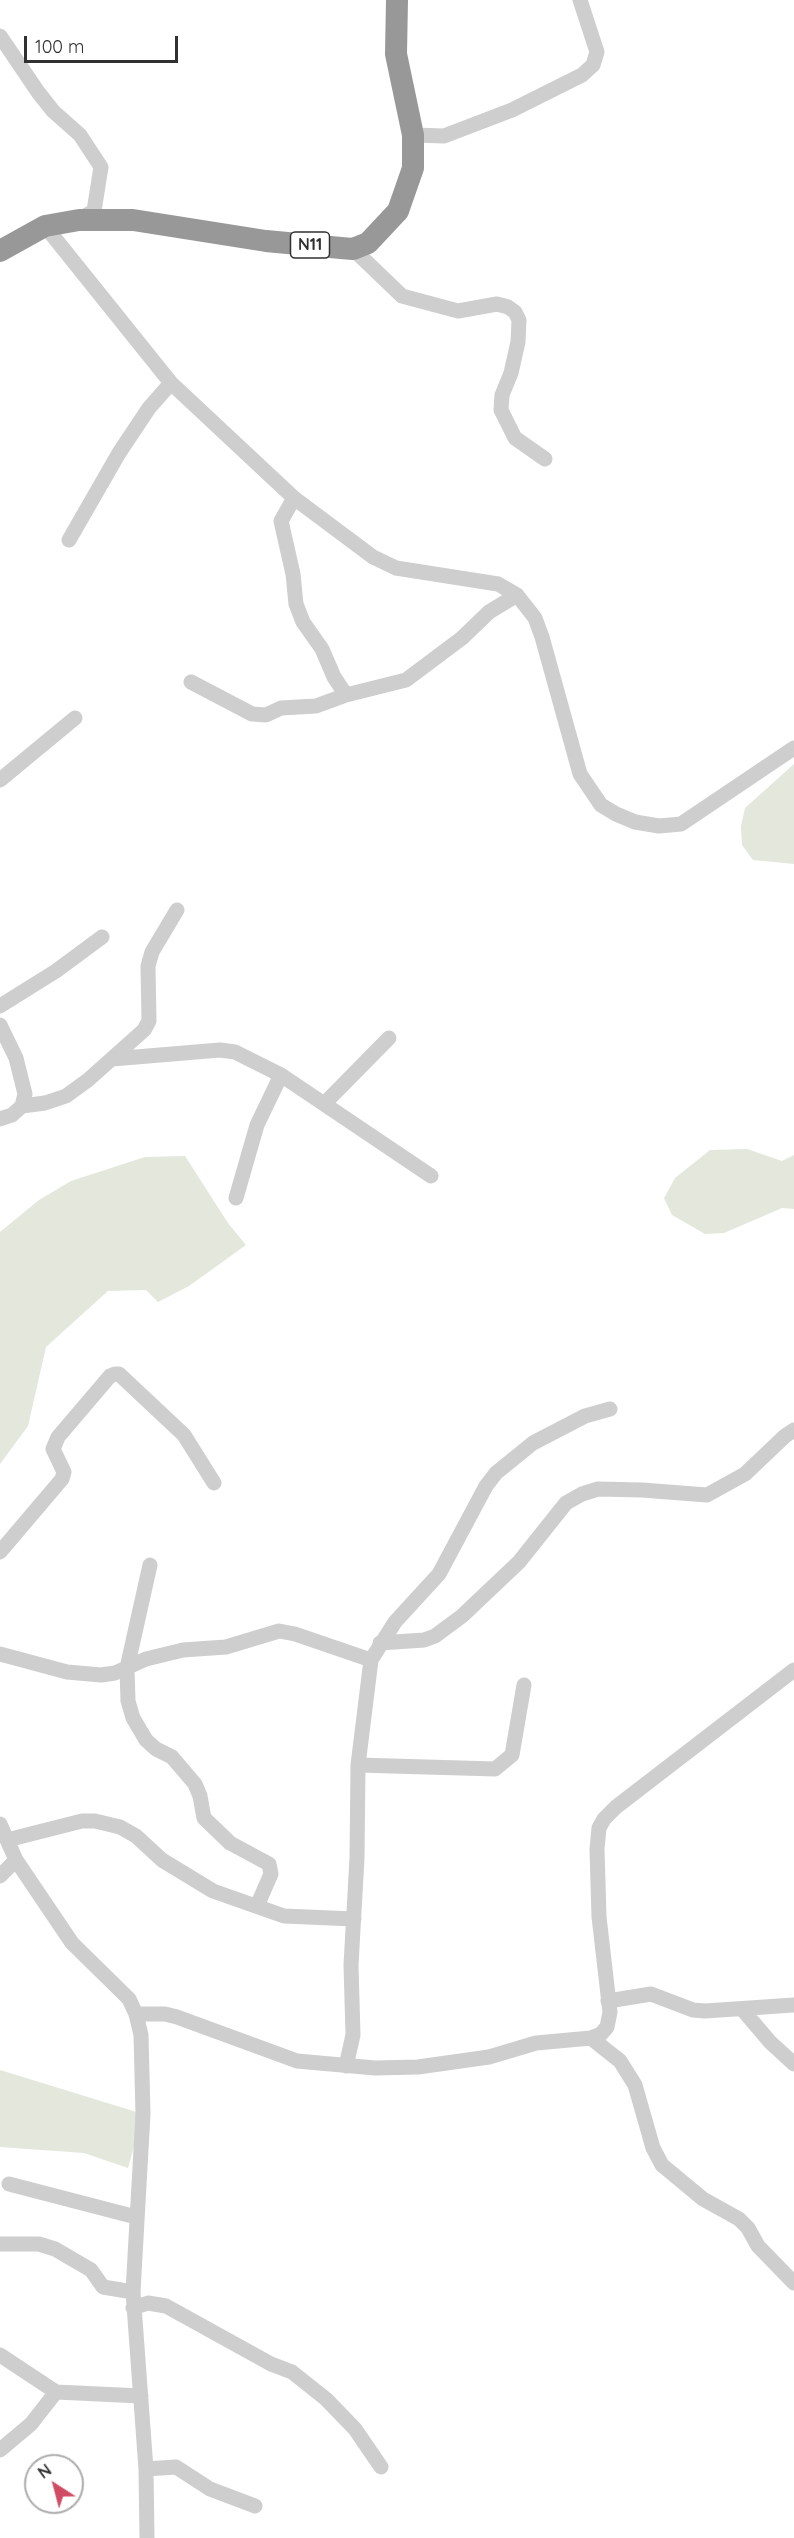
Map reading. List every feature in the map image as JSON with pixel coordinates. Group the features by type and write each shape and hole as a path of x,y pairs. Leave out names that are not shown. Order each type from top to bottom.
{"highway":[{"name":"N11","path":"0,250 45,226 79,220 134,220 266,241 353,249 368,243 398,211 413,168 413,135 396,54 397,0"}],"street":[{"path":"413,135 444,136 512,110 582,75 593,65 597,52 580,0"},
{"path":"0,36 38,92 53,111 80,135 101,167 94,211 79,220"},
{"path":"45,226 171,383 294,498 373,557 396,568 498,584 517,595 535,618 580,774 601,805 635,822 659,826 681,824 712,806 794,748"},
{"path":"353,249 402,296 458,311 496,304 515,312 519,320 518,342 511,373 502,395 501,410 514,438 545,459"},
{"path":"69,540 119,453 149,408 171,383"},
{"path":"294,498 281,521 293,574 296,604 303,622 322,649 334,677 346,695"},
{"path":"191,682 252,714 266,715 281,708 316,706 346,695 405,680 462,638 489,612 517,595"},
{"path":"0,780 75,718"},
{"path":"22,1106 45,1103 66,1096 144,1030 149,1021 148,966 152,952 177,910"},
{"path":"0,1006 56,971 102,937"},
{"path":"0,1025 16,1058 25,1094 22,1106 12,1115 0,1119"},
{"path":"324,1104 389,1038"},
{"path":"112,1059 220,1050 235,1052 281,1075 431,1176"},
{"path":"236,1198 257,1125 281,1075"},
{"path":"0,1552 62,1479 64,1472 54,1449 58,1437 110,1376 115,1374 119,1374 183,1435 214,1483"},
{"path":"346,2066 353,2035 351,1965 357,1858 358,1765 371,1660 395,1622 440,1574 486,1486 496,1473 533,1443 585,1416 610,1409"},
{"path":"380,1643 424,1640 435,1636 462,1616 519,1562 566,1503 582,1494 598,1489 609,1489 707,1495 745,1474 794,1430"},
{"path":"150,1565 127,1668 128,1701 133,1718 146,1740 156,1749 172,1757 195,1784 204,1818 216,1831 230,1843 271,1867 271,1874 256,1906"},
{"path":"0,1654 67,1672 86,1675 115,1673 146,1659 174,1652 226,1647 279,1631 295,1634 371,1660"},
{"path":"136,2013 165,2014 297,2061 375,2068 418,2067 489,2057 537,2043 591,2038 601,2034 607,2026 610,2012 599,1917 597,1849 599,1828 604,1818 670,1763 794,1670"},
{"path":"358,1765 495,1769 512,1755 524,1685"},
{"path":"7,1840 82,1821 120,1827 136,1836 162,1860 213,1891 285,1916 354,1919"},
{"path":"0,1824 16,1860 72,1943 129,1999 136,2013 141,2035 143,2114 133,2300 147,2469 147,2538"},
{"path":"0,1876 16,1860"},
{"path":"608,2001 651,1994 693,2010 794,2005"},
{"path":"742,2009 770,2042 794,2064"},
{"path":"591,2038 620,2061 635,2085 650,2137 662,2165 703,2199 739,2219 748,2228 758,2246 794,2283"},
{"path":"9,2184 136,2217"},
{"path":"0,2244 39,2244 55,2249 91,2270 103,2287 133,2300 166,2306 271,2364 292,2372 326,2399 355,2429 381,2467"},
{"path":"0,2355 56,2392 141,2396"},
{"path":"0,2450 26,2429 56,2392"},
{"path":"147,2469 176,2467 210,2488 255,2506"}],"shaded area":[{"path":"794,764 794,864 753,860 742,845 741,826 745,808"},
{"path":"747,1149 782,1161 794,1155 794,1209 782,1208 724,1233 705,1234 672,1215 664,1198 675,1178 710,1150"},
{"path":"185,1156 228,1223 246,1245 189,1286 158,1302 146,1290 108,1291 46,1347 28,1426 0,1464 0,1232 39,1200 71,1181 145,1157"},
{"path":"0,2070 143,2114 128,2168 84,2153 0,2147"}]}
